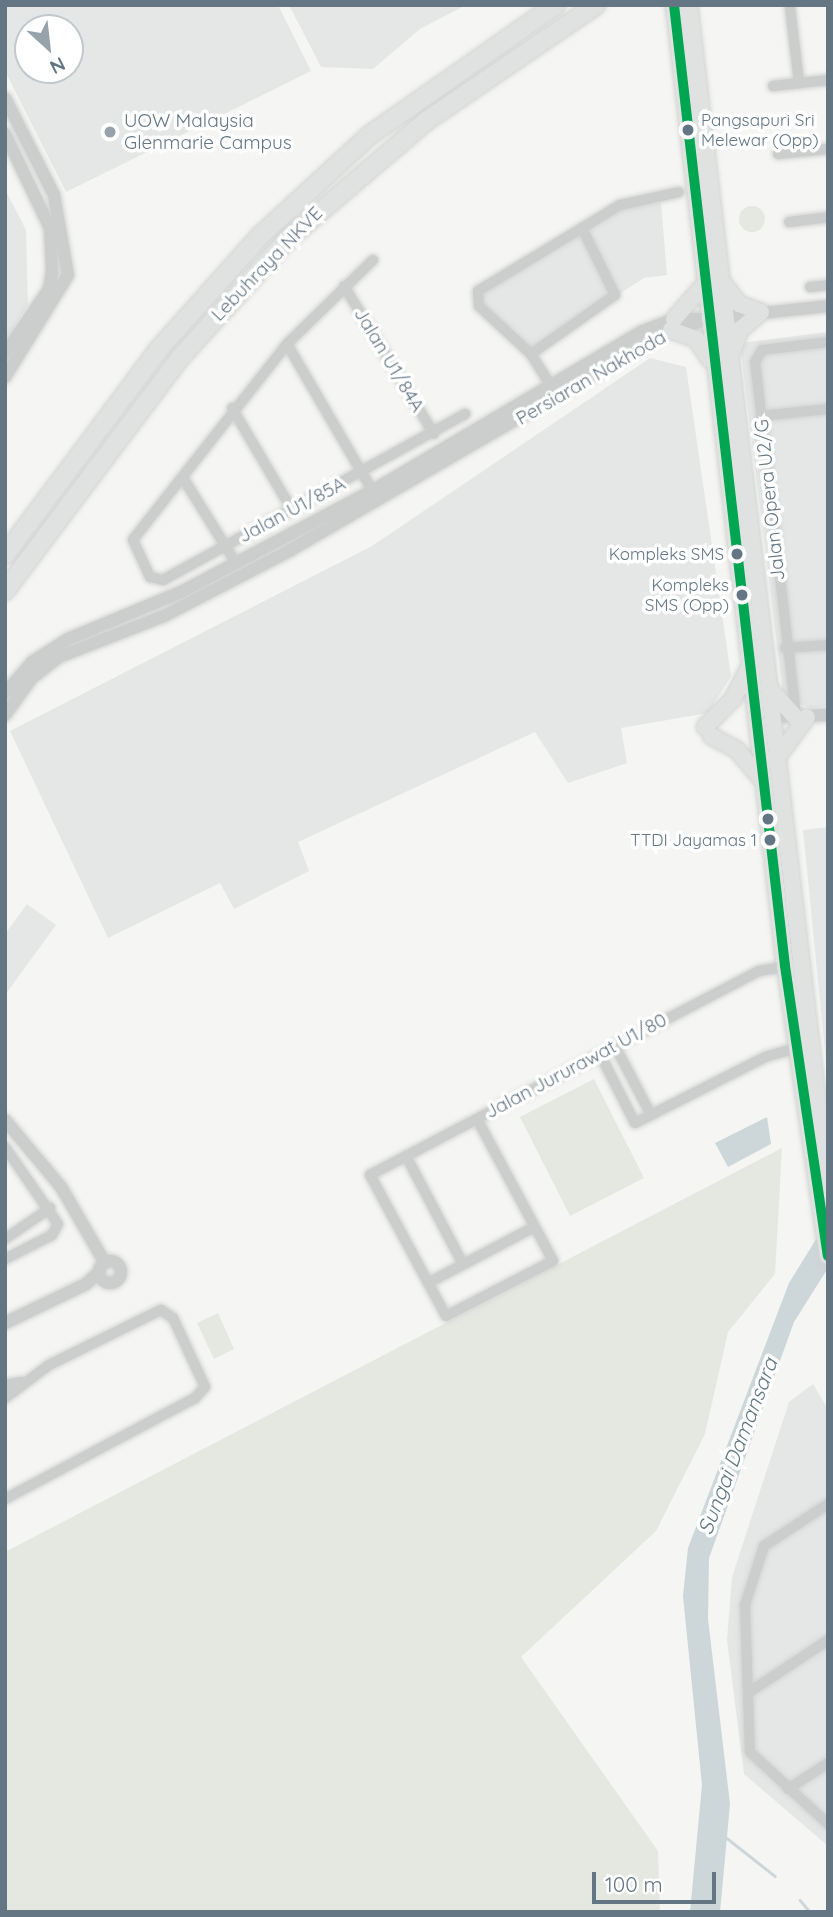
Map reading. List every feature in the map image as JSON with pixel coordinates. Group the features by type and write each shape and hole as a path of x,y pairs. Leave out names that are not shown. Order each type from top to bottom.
{"highway":[{"name":"Lebuhraya NKVE","path":"5,555 159,349 270,227 415,100 556,5"},
{"name":"Lebuhraya NKVE","path":"5,590 171,370 253,274 394,145 596,5"}],"main road":[{"path":"674,5 684,25 718,275 715,318 750,666 776,759 802,964 828,1256"},
{"path":"689,5 684,25 691,171 703,286 715,318"},
{"path":"718,275 739,304 761,312 741,330 720,364"},
{"path":"703,286 673,324 696,339 720,364 766,683 764,784 785,966 796,1048 819,1173 828,1190"},
{"path":"750,666 733,699 708,731 744,756 764,784"},
{"path":"766,683 802,718 776,759"}],"street":[{"path":"790,7 799,83"},
{"path":"774,86 828,80"},
{"path":"5,98 57,203 68,275 5,377"},
{"path":"5,353 48,289 52,271 50,228 7,141 24,135"},
{"path":"778,154 828,149"},
{"path":"679,192 691,171"},
{"path":"679,192 695,208"},
{"path":"555,392 531,354 480,306 478,291 638,196 679,192"},
{"path":"789,222 828,217"},
{"path":"531,354 615,295 582,228"},
{"path":"236,563 183,478 232,408 287,344 373,260"},
{"path":"810,287 828,285"},
{"name":"Jalan U1/84A","path":"344,286 434,434"},
{"name":"Persiaran Nakhoda","path":"5,715 32,678 59,657 166,615 376,497 673,324 828,306"},
{"name":"Jalan Opera U2/G","path":"802,718 785,648 757,354 828,342"},
{"path":"287,344 376,497"},
{"path":"232,408 292,510"},
{"path":"761,416 828,409"},
{"name":"Jalan U1/85A","path":"183,478 132,543 155,580 225,546 434,434 465,414"},
{"name":"Persiaran Nakhoda","path":"5,692 32,662 68,639 376,497"},
{"path":"785,648 828,645"},
{"path":"766,722 828,715"},
{"name":"Jalan Jururawat U1/80","path":"428,1283 370,1174 759,971 802,964"},
{"path":"615,1046 651,1115"},
{"path":"600,1054 635,1123 765,1057 796,1048"},
{"path":"477,1119 553,1261 446,1316 428,1283 534,1227"},
{"path":"5,1120 61,1187 104,1272 86,1284 5,1323"},
{"path":"5,1147 50,1208 58,1224 52,1235 5,1259"},
{"path":"406,1156 463,1264"},
{"path":"5,1239 50,1208"},
{"path":"5,1398 22,1382 153,1311 167,1311 202,1375 201,1394 5,1499"},
{"path":"5,1385 22,1382"},
{"path":"828,1504 759,1553 745,1605 751,1691 750,1752 788,1790 828,1824"},
{"path":"751,1691 828,1640"},
{"path":"788,1790 828,1763"}],"shaded area":[{"name":"UOW Malaysia Glenmarie Campus","path":"5,5 278,5 311,71 66,192 5,71"},
{"path":"289,5 466,5 420,29 373,69 321,67"},
{"path":"5,189 26,230 28,305 5,341"},
{"path":"661,203 667,275 644,278 532,350 484,306 481,294 589,228 631,205"},
{"path":"752,206 761,210 765,219 761,228 752,232 743,228 739,219 743,210"},
{"path":"828,332 828,706 809,708 783,695 740,343"},
{"path":"650,358 686,367 731,676 708,713 621,728 627,763 568,783 535,732 298,842 309,871 234,909 220,883 108,938 10,731 372,546"},
{"path":"828,827 828,1081 803,830"},
{"path":"27,904 56,925 5,995 5,934"},
{"path":"594,1079 644,1178 570,1216 520,1117"},
{"path":"782,1148 775,1274 728,1332 705,1434 656,1531 521,1657 658,1851 660,1912 5,1912 5,1552"},
{"path":"218,1313 234,1349 214,1359 197,1323"},
{"path":"813,1384 828,1409 828,1846 744,1774 727,1640 732,1577 789,1402"}],"water":[{"path":"767,1117 771,1144 728,1167 715,1143"},
{"name":"Sungai Damansara","path":"828,1220 828,1268 794,1322 709,1558 708,1619 730,1804 720,1912 690,1912 702,1785 683,1596 688,1548 789,1283"}],"waterway":[{"path":"723,1835 775,1876"},
{"path":"800,1900 810,1912"}],"transit line":[{"path":"674,5 785,966 828,1256"}],"place":[{"name":"Pangsapuri Sri Melewar (Opp)","path":"688,130"},
{"name":"UOW Malaysia Glenmarie Campus","path":"110,132"},
{"name":"Kompleks SMS","path":"737,554"},
{"name":"Kompleks SMS (Opp)","path":"742,595"},
{"name":"TTDI Jayamas 1","path":"770,840"}]}
